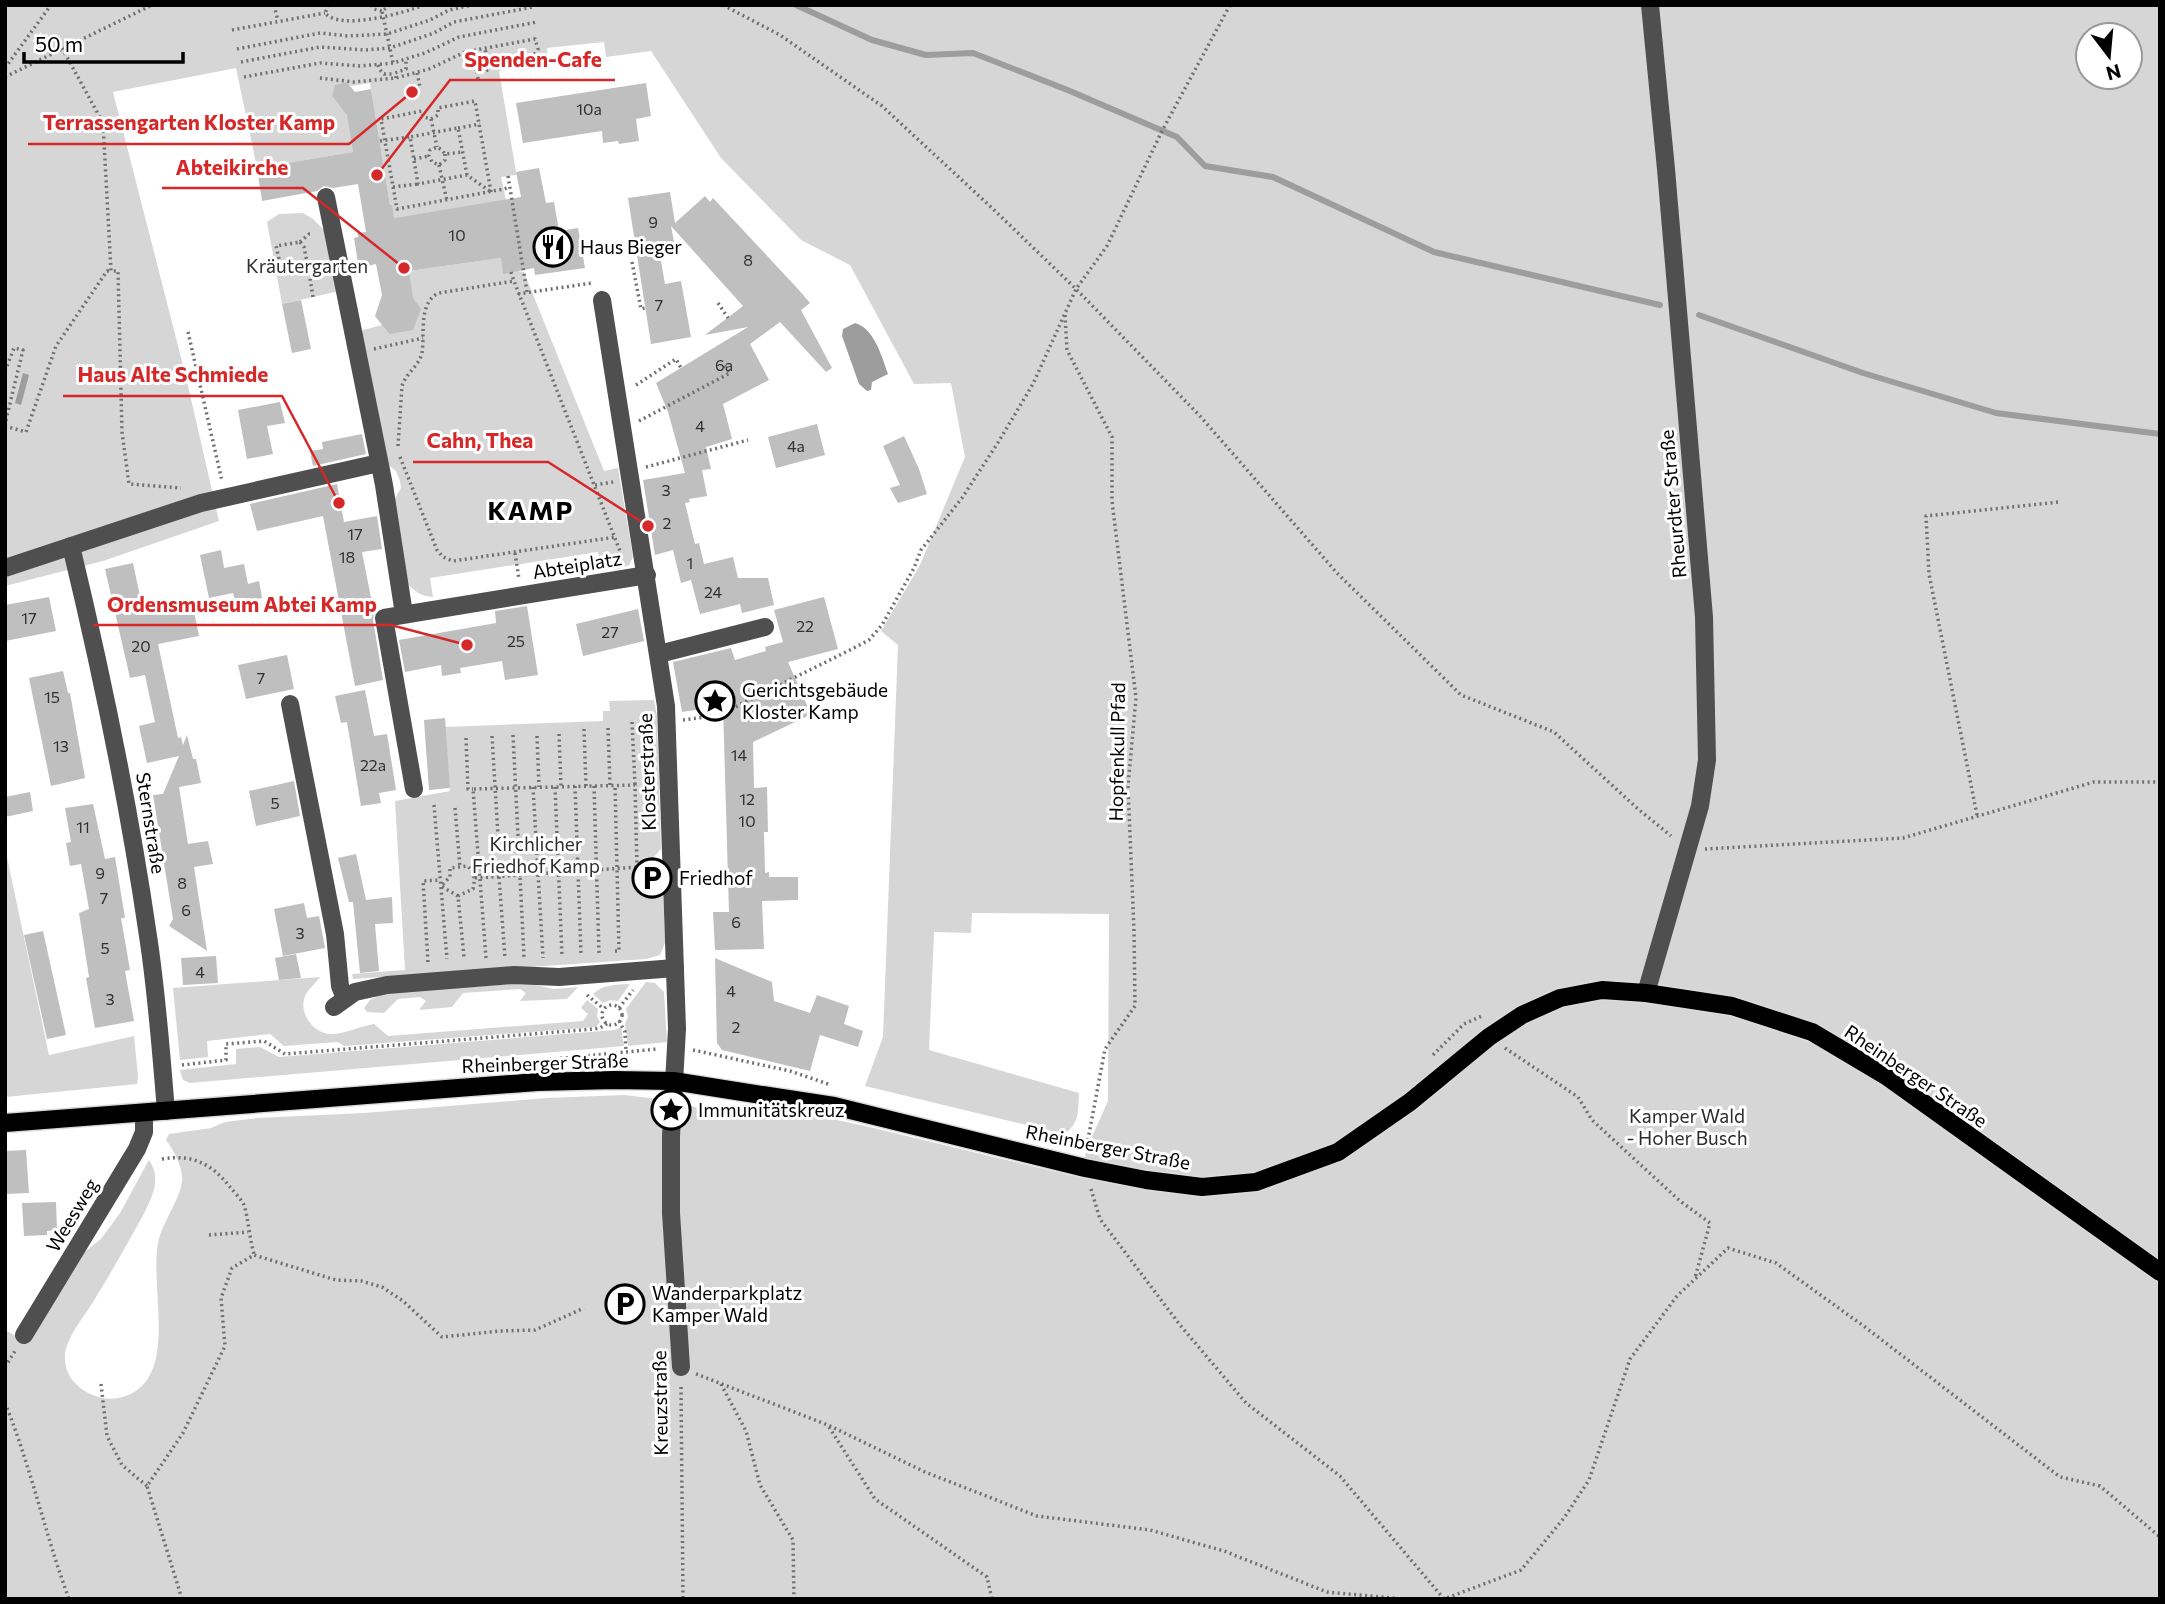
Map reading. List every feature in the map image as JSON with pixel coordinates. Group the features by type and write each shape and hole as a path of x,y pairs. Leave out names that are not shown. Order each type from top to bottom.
{"main road":[{"name":"Rheinberger Straße","path":"5,1123 537,1082 673,1081 834,1106 1085,1168 1202,1187 1256,1182 1338,1152 1410,1102 1489,1037 1522,1015 1560,998 1602,990 1646,993 1732,1006 1812,1032 1886,1076 2160,1272"}],"street":[{"name":"Rheurdter Straße","path":"1646,993 1700,806 1707,760 1704,617 1650,5"},
{"path":"326,197 379,463 404,614 384,618 414,789"},
{"name":"Abteiplatz","path":"404,614 647,575 602,300"},
{"path":"5,568 201,503 379,463"},
{"name":"Sternstraße","path":"71,546 120,764 148,936 166,1111"},
{"name":"Klosterstraße","path":"647,575 667,722 677,1029 673,1081"},
{"path":"659,654 765,627"},
{"path":"290,704 333,923 340,986 339,1002 363,989 387,985 514,975 559,977 674,968"},
{"name":"Kreuzstraße","path":"673,1081 671,1213 681,1367"},
{"name":"Weesweg","path":"24,1335 137,1149 144,1132 144,1113"}],"path":[{"path":"5,68 51,5"},
{"path":"5,77 152,5"},
{"path":"274,5 278,22"},
{"path":"325,13 329,5"},
{"path":"371,5 382,11"},
{"path":"382,11 390,5"},
{"path":"325,13 339,20 384,17 424,5"},
{"path":"237,49 320,33 348,36 387,34 430,20 449,9 472,5"},
{"path":"723,5 780,35 882,106 1076,289 1200,415 1337,573 1461,695 1554,732 1686,850 1902,838 2094,782 2160,782"},
{"path":"667,722 719,715 869,640 882,625 921,550 961,498 1033,384 1076,289 1107,246 1162,131 1230,5"},
{"path":"241,62 320,47 341,50 390,48 434,33 454,22 533,7"},
{"path":"382,11 393,63"},
{"path":"232,30 325,13"},
{"path":"244,77 320,62 337,65 393,63 443,46 459,37 537,22"},
{"path":"320,78 354,82 417,73 465,52 535,39 537,43 538,49 534,55 488,63"},
{"path":"62,48 103,123 111,271"},
{"path":"478,79 477,72 489,69 485,48"},
{"path":"378,65 384,74 395,76 406,69 406,60"},
{"path":"417,73 420,87"},
{"path":"491,192 475,101 438,108 438,115 431,119 424,117 422,111 381,118 382,141 397,209 447,201 491,192 510,187"},
{"path":"431,119 437,147 445,154 445,160 439,165"},
{"path":"382,141 480,124"},
{"path":"458,128 467,175"},
{"path":"410,137 418,184"},
{"path":"437,147 430,150 429,156 432,162 439,165"},
{"path":"445,154 463,152"},
{"path":"414,159 429,156"},
{"path":"439,165 447,201"},
{"path":"385,174 391,173"},
{"path":"393,187 467,175 491,192"},
{"path":"508,176 527,292"},
{"path":"313,297 309,272 304,247 300,242 276,246 285,273 309,272 340,266"},
{"path":"632,262 641,309 645,308"},
{"path":"5,371 14,348 23,350 5,425 26,432 56,346 107,271 118,271 122,432 128,484 194,489 198,492 201,503"},
{"path":"511,272 616,537 453,561 443,557 437,550 400,458 398,446 402,386 404,378 420,359 428,303 435,294 514,281"},
{"path":"518,294 594,282"},
{"path":"718,303 728,317"},
{"name":"Hopfenkull Pfad","path":"1065,315 1067,350 1112,437 1112,501 1136,698 1128,786 1135,931 1135,1006 1105,1049 1086,1150 1097,1152"},
{"path":"188,332 226,496"},
{"path":"357,352 423,338"},
{"path":"616,397 676,359 681,368"},
{"path":"622,430 730,373 724,365"},
{"path":"629,472 748,440"},
{"path":"1977,815 1929,574 1926,516 2059,502"},
{"path":"632,722 637,867"},
{"path":"473,789 477,878 486,962 619,951 613,785 608,728"},
{"path":"584,729 586,786"},
{"path":"559,734 562,956"},
{"path":"513,735 524,959"},
{"path":"492,736 499,852 517,851"},
{"path":"537,736 539,787"},
{"path":"466,738 468,789 635,785"},
{"path":"575,786 580,955"},
{"path":"594,786 599,953"},
{"path":"533,787 543,958"},
{"path":"433,805 447,959"},
{"path":"455,808 460,867"},
{"path":"441,886 450,877 450,868 468,866 477,878 473,889 458,896"},
{"path":"477,878 671,866"},
{"path":"499,877 505,960"},
{"path":"428,962 423,881 440,880"},
{"path":"441,886 458,896"},
{"path":"458,896 464,957"},
{"path":"584,993 604,1009"},
{"path":"617,1006 621,1011 620,1021 616,1024 608,1023 603,1018 604,1009 617,1006"},
{"path":"1426,1063 1464,1024 1488,1013"},
{"path":"620,1021 625,1032 626,1051"},
{"path":"162,1067 226,1060 226,1044 264,1041 285,1054 594,1029 608,1023"},
{"path":"1464,1024 1489,1037 1578,1097 1591,1120 1681,1201 1710,1223 1694,1280"},
{"path":"162,1159 181,1156 195,1159 224,1180 243,1204 254,1255"},
{"path":"1085,1168 1100,1219 1196,1344 1246,1403 1340,1476 1444,1599 1521,1570 1564,1518 1589,1480 1630,1359 1677,1296 1728,1248 1776,1264 1865,1327 2060,1477 2099,1486 2160,1537"},
{"path":"209,1236 248,1232"},
{"path":"147,1486 183,1433 225,1346 221,1298 232,1268 254,1255 336,1280 361,1281 382,1287 403,1301 442,1337 535,1330 584,1308"},
{"path":"681,1367 828,1425 925,1472 1037,1516 1150,1530 1224,1550 1327,1592 1402,1599"},
{"name":"Kreuzstraße","path":"681,1367 683,1599"},
{"path":"101,1384 107,1436 122,1465 147,1486 182,1599"},
{"path":"721,1384 746,1431 760,1485 793,1540 794,1599"},
{"path":"5,1403 19,1437 38,1506 69,1599"},
{"path":"828,1425 875,1499 987,1577 992,1599"}],"green space":[{"name":"Kamper Wald - Hoher Busch","path":"5,5 2160,5 2160,1599 5,1599 5,1330 27,1342 78,1257 101,1239 120,1213 149,1160 155,1181 150,1202 110,1275 73,1332 65,1358 68,1374 78,1386 89,1393 112,1399 138,1390 150,1375 156,1356 159,1333 156,1263 158,1243 179,1194 182,1179 177,1158 166,1140 169,1134 257,1118 624,1095 667,1100 747,1117 809,1114 1082,1178 1086,1150 1108,1101 1109,914 972,913 971,933 934,932 929,1050 1079,1093 1076,1121 1064,1134 865,1086 883,1037 898,645 881,631 920,565 965,457 951,383 914,384 850,265 801,240 721,158 651,51 606,57 604,42 547,48 548,62 499,71 516,172 516,175 501,177 506,200 394,218 370,83 351,86 347,82 336,85 332,96 339,105 346,104 353,152 257,168 236,68 113,92 186,377 219,521 103,561 5,586"},
{"name":"Kräutergarten","path":"303,213 334,240 344,290 282,304 267,222 279,214"},
{"path":"501,258 518,271 524,272 604,471 618,468 633,557 629,565 619,569 601,570 598,552 430,578 433,597 425,596 407,583 393,502 401,488 400,481 396,471 386,463 359,331 382,325 389,334 407,290 409,271"},
{"name":"Kirchlicher Friedhof Kamp","path":"654,700 657,716 661,849 654,857 643,858 644,886 663,885 665,943 660,955 646,959 353,979 352,974 405,970 395,801 450,791 445,727 603,721 603,711 610,711 609,701"},
{"path":"5,848 49,1055 134,1036 137,1084 5,1097"},
{"path":"320,977 304,999 304,1012 314,1027 331,1034 374,1024 388,1036 583,1021 588,1014 581,1008 587,1000 598,1009 600,1022 596,1027 344,1046 338,1042 284,1046 270,1034 207,1041 208,1057 180,1060 173,988"},
{"path":"646,982 655,983 664,992 667,1042 628,1046 626,1009"},
{"path":"526,983 554,989 578,987 567,999 520,1001 526,993 520,989 463,993 452,1007 419,1010 426,1001 420,997 398,999 384,1013 367,1012 364,1008 370,1000 384,993"},
{"path":"630,984 618,1001 603,1003 593,994 605,987"},
{"path":"621,1027 624,1046 190,1083 183,1080 180,1070 236,1064 236,1049 260,1047 279,1057 615,1030"}],"shaded area":[{"path":"855,323 862,326 872,337 888,374 872,382 871,390 867,391 859,384 842,336 843,329"},
{"path":"23,373 29,375 21,405 15,403"}],"building":[{"path":"347,82 355,92 371,89 394,218 521,197 516,172 539,168 546,203 554,202 559,231 578,228 585,268 535,275 534,268 503,274 501,258 409,271 413,298 421,309 413,330 389,334 375,316 382,295 376,264 363,267 362,263 358,263 354,238 358,237 358,233 366,232 358,184 333,188 324,186 317,191 262,201 257,168 353,152 347,115 332,96 335,85"},
{"path":"646,83 651,116 636,119 639,141 603,143 602,131 523,143 516,103"},
{"path":"670,192 675,223 705,196 710,202 713,198 798,289 810,303 801,310 832,368 826,372 780,322 750,344 769,380 723,404 732,439 706,447 711,469 702,470 707,496 689,499 690,502 685,503 695,544 699,543 704,564 733,557 738,578 768,578 774,605 742,613 740,604 700,614 691,580 681,583 673,550 655,555 643,480 685,473 668,412 656,383 748,327 705,335 743,306 671,226 675,247 659,250 665,284 681,281 691,337 651,344 628,198"},
{"path":"301,300 311,349 292,353 282,304"},
{"path":"280,402 285,423 267,426 273,454 247,459 238,410"},
{"path":"817,424 825,455 776,468 768,437"},
{"path":"362,434 366,454 313,466 310,451 323,449 322,442"},
{"path":"904,436 927,494 898,503 890,488 900,485 883,446"},
{"path":"337,484 344,522 377,516 382,549 362,552 383,680 355,686 323,516 257,531 250,504"},
{"path":"221,550 224,568 244,564 248,584 259,581 262,598 236,604 233,593 209,598 200,555"},
{"path":"133,563 144,615 193,606 199,636 158,644 178,738 181,737 183,745 187,735 201,783 179,787 188,844 208,841 213,864 194,867 207,951 169,926 173,919 153,795 163,794 179,756 147,763 139,726 155,722 145,675 130,678 105,569"},
{"path":"49,597 56,631 5,641 5,605"},
{"path":"824,597 838,649 788,662 812,714 753,742 754,788 767,787 765,873 769,872 769,877 798,877 798,900 762,901 764,949 715,950 713,912 729,912 723,706 682,712 673,662 731,648 735,660 766,651 765,647 783,642 774,610"},
{"path":"527,606 538,675 505,680 502,661 460,668 461,673 442,676 441,665 405,672 399,640 496,623 495,611"},
{"path":"638,609 644,641 583,656 576,624"},
{"path":"287,655 294,689 246,699 238,665"},
{"path":"63,671 70,693 85,778 51,786 29,678"},
{"path":"365,690 374,736 387,734 396,790 379,793 381,803 361,806 347,722 341,723 335,696"},
{"path":"445,718 450,788 429,790 424,720"},
{"path":"294,781 300,816 256,826 249,791"},
{"path":"30,792 33,811 5,817 5,797"},
{"path":"93,804 105,859 115,857 130,970 125,971 134,1021 95,1028 79,913 89,909 81,864 70,866 66,843 71,842 65,808"},
{"path":"356,854 366,900 392,897 393,923 375,924 379,971 360,973 353,902 349,902 338,858"},
{"path":"304,903 307,918 319,916 325,948 283,956 274,909"},
{"path":"43,931 66,1035 47,1039 24,935"},
{"path":"296,954 301,978 279,980 275,958"},
{"path":"216,956 218,983 183,985 181,958"},
{"path":"715,958 772,982 774,1001 810,1013 817,995 849,1006 844,1024 863,1031 858,1047 820,1035 810,1071 722,1050 717,1043"},
{"path":"26,1150 29,1193 5,1194 5,1151"},
{"path":"56,1202 57,1230 47,1231 47,1235 24,1236 22,1203"}],"waterway":[{"path":"796,5 872,40 926,55 973,53 1177,137 1205,166 1273,177 1434,252 1660,305"},
{"path":"1699,315 1863,373 1996,413 2160,434"}],"place":[{"name":"Terrassengarten Kloster Kamp","path":"412,92"},
{"name":"Spenden-Cafe","path":"377,175"},
{"name":"Haus Bieger","path":"553,247"},
{"name":"Abteikirche","path":"404,268"},
{"name":"Haus Alte Schmiede","path":"339,503"},
{"name":"Cahn, Thea","path":"648,526"},
{"name":"Ordensmuseum Abtei Kamp","path":"467,645"},
{"name":"Gerichtsgebäude Kloster Kamp","path":"715,701"},
{"name":"Friedhof","path":"652,878"},
{"name":"Immunitätskreuz","path":"671,1110"},
{"name":"Wanderparkplatz Kamper Wald","path":"625,1304"}],"district":[{"name":"KAMP","path":"531,511"}]}
